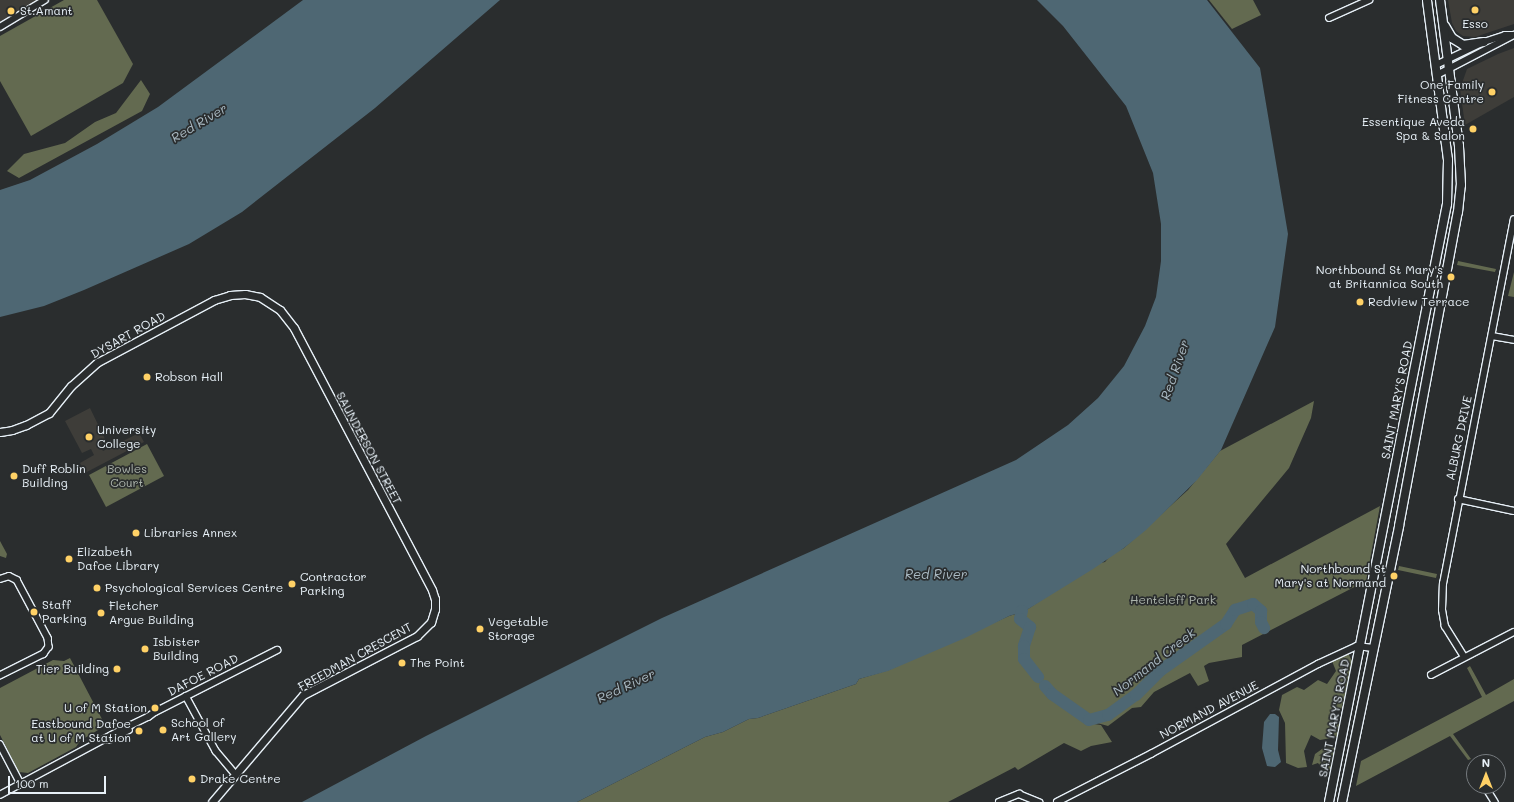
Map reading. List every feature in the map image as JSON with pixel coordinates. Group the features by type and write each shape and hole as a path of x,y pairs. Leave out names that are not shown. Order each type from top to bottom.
{"main road":[{"name":"SAINT MARY'S ROAD","path":"1329,802 1361,646 1445,214 1448,184 1447,148 1427,0"},
{"name":"SAINT MARY'S ROAD","path":"1342,802 1398,532 1458,212 1461,185 1459,144 1440,0"},
{"path":"1442,17 1448,31 1458,43 1469,46 1484,42"},
{"path":"1431,286 1443,288"}],"street":[{"path":"0,27 45,0"},
{"path":"1329,18 1369,0"},
{"path":"1436,65 1484,42 1505,35 1514,35"},
{"path":"1437,75 1514,35"},
{"name":"ALBURG DRIVE","path":"1464,657 1446,627 1442,597 1444,577 1458,499 1492,336 1514,220"},
{"name":"DYSART ROAD","path":"0,432 26,425 49,413 71,386 98,362 214,300 238,295 260,298"},
{"name":"SAUNDERSON STREET","path":"260,298 280,310 294,328 432,590 435,599 435,609 432,622"},
{"path":"1492,336 1514,340"},
{"path":"1458,499 1514,511"},
{"path":"0,579 9,576 18,582 48,638 49,647 44,654 0,676"},
{"name":"FREEDMAN CRESCENT","path":"212,802 303,695 417,636 432,622"},
{"path":"1431,676 1464,657 1514,632"},
{"name":"NORMAND AVENUE","path":"1056,802 1151,754 1318,664 1356,646 1373,648"},
{"name":"DAFOE ROAD","path":"0,795 76,756 81,755 136,726 140,722 186,696 277,650"},
{"path":"186,696 216,751 236,775"},
{"path":"0,744 21,784"},
{"path":"998,802 1019,794 1040,802"}],"shaded area":[{"name":"St.Amant","path":"0,0 44,0 0,23"},
{"path":"1448,0 1514,0 1514,24 1475,37 1463,36 1456,31 1452,23"},
{"path":"1514,48 1514,97 1465,125 1460,89 1467,69"},
{"name":"University College","path":"90,408 106,441 99,445 103,451 139,433 144,442 85,473 80,463 94,455 91,449 82,453 65,421"}],"green space":[{"path":"64,0 97,0 133,64 123,83 31,136 0,81 0,36"},
{"path":"1209,0 1253,0 1261,15 1232,29"},
{"path":"141,80 150,94 142,111 19,178 7,171 24,154 65,143 95,122 116,113"},
{"path":"1458,261 1496,269 1495,272 1457,265"},
{"path":"1514,272 1514,297 1508,296"},
{"name":"Henteleff Park","path":"1314,401 1311,418 1289,468 1226,544 1245,578 1380,506 1366,581 1242,645 1242,657 1209,663 1204,666 1209,681 1198,686 1190,673 1154,692 1141,707 1132,708 1108,726 1097,723 1094,724 1101,725 1112,742 1091,746 1081,751 1064,743 1018,770 1015,767 948,802 577,802 705,737 723,732 749,719 758,718 856,684 859,679 889,670 1009,616 1025,611 1095,564 1105,562 1111,555 1124,548 1188,490 1220,451"},
{"name":"Bowles Court","path":"147,444 164,476 106,507 89,475"},
{"path":"0,541 7,554 6,558 0,556"},
{"path":"1399,566 1437,574 1436,578 1398,570"},
{"path":"1348,653 1353,663 1341,710 1334,711 1332,718 1339,724 1337,737 1320,740 1311,735 1304,751 1307,767 1298,768 1286,763 1285,723 1279,710 1282,695 1297,687 1304,690 1318,680 1327,684 1336,671 1332,661"},
{"path":"70,658 103,721 103,727 80,741 76,747 28,773 19,772 0,735 0,688 53,660 64,661"},
{"path":"1470,666 1486,695 1514,679 1514,701 1453,734 1467,754 1466,754 1466,757 1450,736 1356,786 1361,761 1482,697 1467,668"},
{"path":"1329,744 1334,748 1330,770 1322,768 1318,763 1312,765 1315,754"}],"water":[{"name":"Red River","path":"303,0 500,0 375,108 242,212 189,244 84,290 44,306 0,317 0,190 30,180 97,144 158,107"},
{"name":"Red River","path":"1037,0 1207,0 1260,68 1288,234 1275,327 1221,450 1197,480 1146,530 1124,548 1025,611 1009,616 965,638 888,671 859,679 856,684 758,718 749,719 723,732 705,737 577,802 302,802 426,736 662,618 1016,460 1068,425 1098,398 1124,366 1145,326 1156,297 1161,261 1161,224 1153,173 1126,106 1063,26"},
{"path":"1270,714 1275,714 1279,717 1278,750 1281,762 1275,767 1267,766 1262,748 1264,722"}],"waterway":[{"name":"Normand Creek","path":"1045,686 1052,694 1089,720 1108,715 1136,695 1161,670 1226,624 1235,610 1253,604 1261,611 1261,622 1264,628"},
{"name":"Normand Creek","path":"1022,611 1020,619 1030,627 1024,646 1024,659 1038,677"}],"place":[{"name":"Esso","path":"1475,10"},
{"name":"St.Amant","path":"11,11"},
{"name":"One Family Fitness Centre","path":"1492,92"},
{"name":"Essentique Aveda Spa & Salon","path":"1473,129"},
{"name":"Northbound St Mary's at Britannica South","path":"1451,277"},
{"name":"Redview Terrace","path":"1360,302"},
{"name":"Robson Hall","path":"147,377"},
{"name":"University College","path":"89,437"},
{"name":"Duff Roblin Building","path":"14,476"},
{"name":"Libraries Annex","path":"136,533"},
{"name":"Elizabeth Dafoe Library","path":"69,559"},
{"name":"Northbound St Mary's at Normand","path":"1394,576"},
{"name":"Contractor Parking","path":"292,584"},
{"name":"Psychological Services Centre","path":"97,588"},
{"name":"Staff Parking","path":"34,612"},
{"name":"Fletcher Argue Building","path":"101,613"},
{"name":"Vegetable Storage","path":"480,629"},
{"name":"Isbister Building","path":"145,649"},
{"name":"The Point","path":"402,663"},
{"name":"Tier Building","path":"117,669"},
{"name":"U of M Station","path":"155,708"},
{"name":"School of Art Gallery","path":"163,730"},
{"name":"Eastbound Dafoe at U of M Station","path":"139,731"},
{"name":"Drake Centre","path":"192,779"}]}
